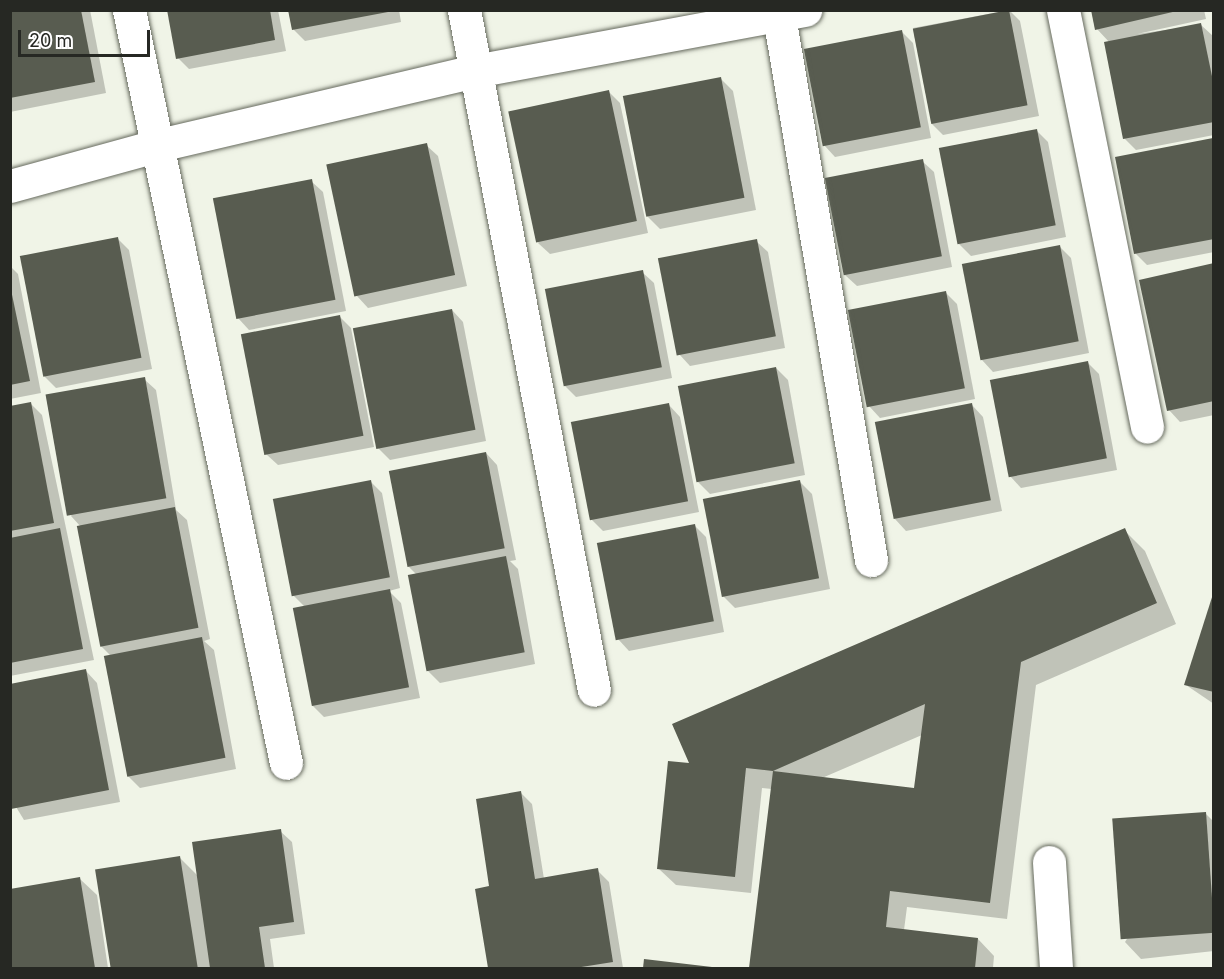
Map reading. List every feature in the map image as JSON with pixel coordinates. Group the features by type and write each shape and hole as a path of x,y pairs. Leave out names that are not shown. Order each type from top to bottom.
{"street":[{"path":"129,10 155,146 286,763"},
{"path":"464,10 594,690"},
{"path":"1063,10 1147,427"},
{"path":"10,186 155,146 475,71 788,12 871,560"},
{"path":"1049,862 1056,969"}],"building":[{"path":"10,10 81,10 95,82 10,98"},
{"path":"167,10 270,10 275,40 176,59"},
{"path":"288,10 388,10 388,12 292,30"},
{"path":"1009,10 1028,105 931,124 913,29"},
{"path":"1091,10 1177,10 1177,11 1095,30"},
{"path":"1201,23 1214,86 1214,122 1123,139 1104,42"},
{"path":"902,30 921,127 823,146 804,49"},
{"path":"721,77 744,198 646,217 623,96"},
{"path":"609,90 637,221 536,242 508,111"},
{"path":"1037,129 1056,225 958,244 939,148"},
{"path":"1213,138 1214,239 1134,254 1115,157"},
{"path":"427,143 455,275 354,296 326,164"},
{"path":"923,159 942,256 844,275 825,178"},
{"path":"312,179 335,300 236,319 213,198"},
{"path":"118,237 141,358 43,377 20,256"},
{"path":"757,239 776,336 677,355 658,258"},
{"path":"1060,245 1079,341 981,360 962,264"},
{"path":"1214,263 1214,401 1167,411 1139,280"},
{"path":"643,270 662,367 564,386 545,289"},
{"path":"10,285 30,381 10,385"},
{"path":"946,291 965,388 867,407 848,310"},
{"path":"452,309 475,430 376,449 353,328"},
{"path":"340,315 363,436 264,455 241,334"},
{"path":"1088,361 1107,458 1009,477 990,380"},
{"path":"776,367 795,463 697,482 678,386"},
{"path":"145,377 166,498 67,516 46,395"},
{"path":"31,402 54,523 10,531 10,406"},
{"path":"669,403 688,501 590,520 571,422"},
{"path":"972,403 991,500 894,519 875,422"},
{"path":"486,452 505,548 408,567 389,471"},
{"path":"371,480 390,577 292,596 273,499"},
{"path":"800,480 819,578 722,597 703,499"},
{"path":"175,507 198,628 100,647 77,526"},
{"path":"695,524 714,621 616,640 597,543"},
{"path":"60,528 83,649 10,663 10,538"},
{"path":"1125,528 1157,603 1021,662 990,903 890,891 886,927 978,938 975,968 749,968 773,771 746,768 735,877 657,869 668,761 689,763 672,724","holes":["925,704 914,788 773,771"]},
{"path":"506,556 525,652 427,671 408,575"},
{"path":"390,589 409,687 312,706 293,608"},
{"path":"1214,594 1214,692 1184,685"},
{"path":"202,637 225,758 127,777 104,656"},
{"path":"86,669 109,790 11,809 10,684"},
{"path":"521,791 535,879 598,868 613,962 575,968 488,968 475,889 489,886 476,799"},
{"path":"1206,812 1214,933 1121,939 1112,819"},
{"path":"281,829 294,922 259,927 265,968 210,968 192,842"},
{"path":"180,856 198,968 111,968 95,869"},
{"path":"80,877 95,968 10,968 10,889"},
{"path":"644,959 712,967 712,968 643,968"}]}
